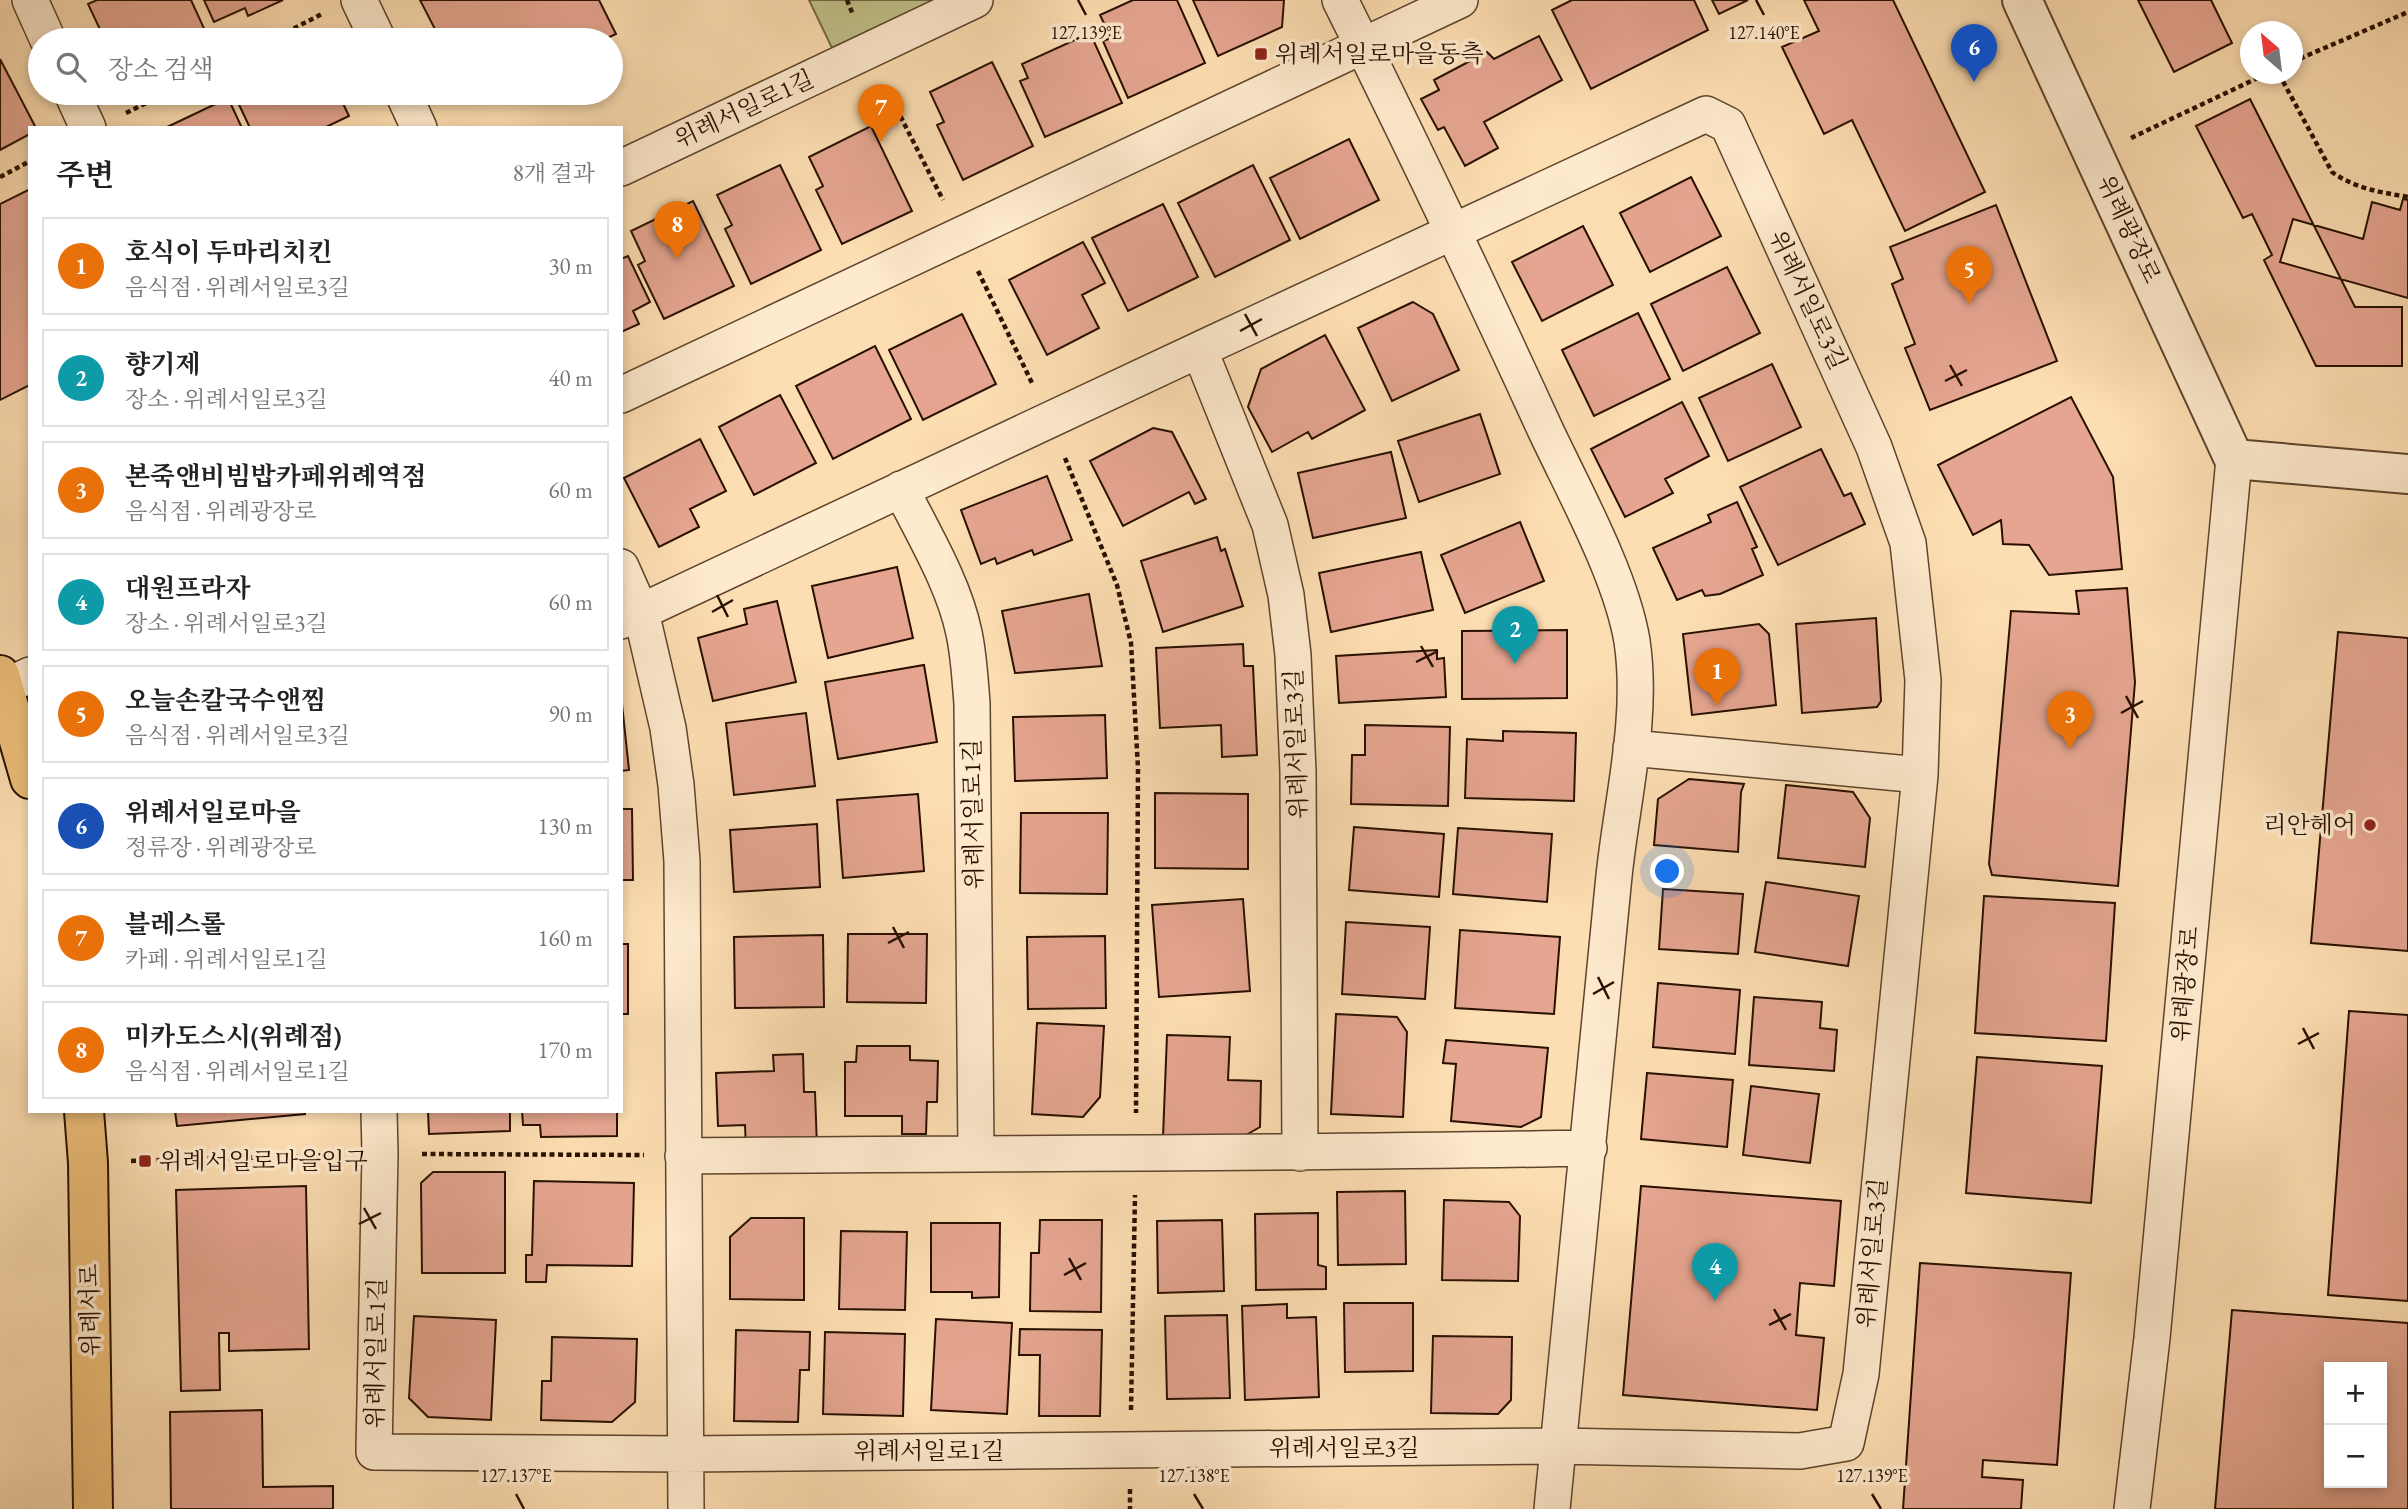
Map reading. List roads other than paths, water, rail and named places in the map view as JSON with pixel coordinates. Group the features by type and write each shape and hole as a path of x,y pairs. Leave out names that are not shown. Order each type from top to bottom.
{"main road":[{"path":"9,681 28,770"},
{"name":"위례서로","path":"84,1113 88,1163 93,1509"}],"street":[{"path":"30,0 43,28"},
{"name":"위례서일로1길","path":"623,167 975,0"},
{"path":"1340,0 1453,229 1590,525 1623,606 1632,642 1634,696 1631,748 1613,879 1552,1509"},
{"path":"623,394 1460,0"},
{"name":"위례광장로","path":"2022,0 2234,459 2153,1324 2132,1509"},
{"path":"344,6 366,28"},
{"path":"85,105 104,122"},
{"path":"408,105 418,126"},
{"name":"위례서일로3길","path":"901,489 1200,351 1453,229 1706,114 1728,125 1874,447 1908,543 1923,680 1920,775 1861,1374 1846,1443 1800,1451 1558,1446 1130,1450"},
{"name":"위례서일로3길","path":"1200,351 1270,525 1286,595 1293,655 1298,772 1300,1153"},
{"path":"2234,459 2408,474"},
{"path":"631,616 901,489"},
{"name":"위례서일로1길","path":"901,489 951,592 964,631 968,665 972,703 976,1153"},
{"path":"623,576 631,616 668,728 676,785 681,861 685,1509"},
{"path":"1631,748 1920,775"},
{"name":"위례서일로1길","path":"379,1113 374,1452 685,1454 1130,1450"},
{"path":"683,1156 1300,1153 1589,1148"}],"place":[{"name":"위례서일로마을동측","path":"1261,54"},
{"name":"위례서일로마을","path":"1974,82"},
{"name":"블레스롤","path":"881,142"},
{"name":"미카도스시(위례점)","path":"677,259"},
{"name":"오늘손칼국수앤찜","path":"1969,304"},
{"name":"향기제","path":"1515,664"},
{"name":"호식이 두마리치킨","path":"1717,706"},
{"name":"본죽앤비빔밥카페위례역점","path":"2070,749"},
{"name":"리안헤어","path":"2370,825"},
{"name":"위례서일로마을입구","path":"145,1161"},
{"name":"대원프라자","path":"1715,1301"}]}
